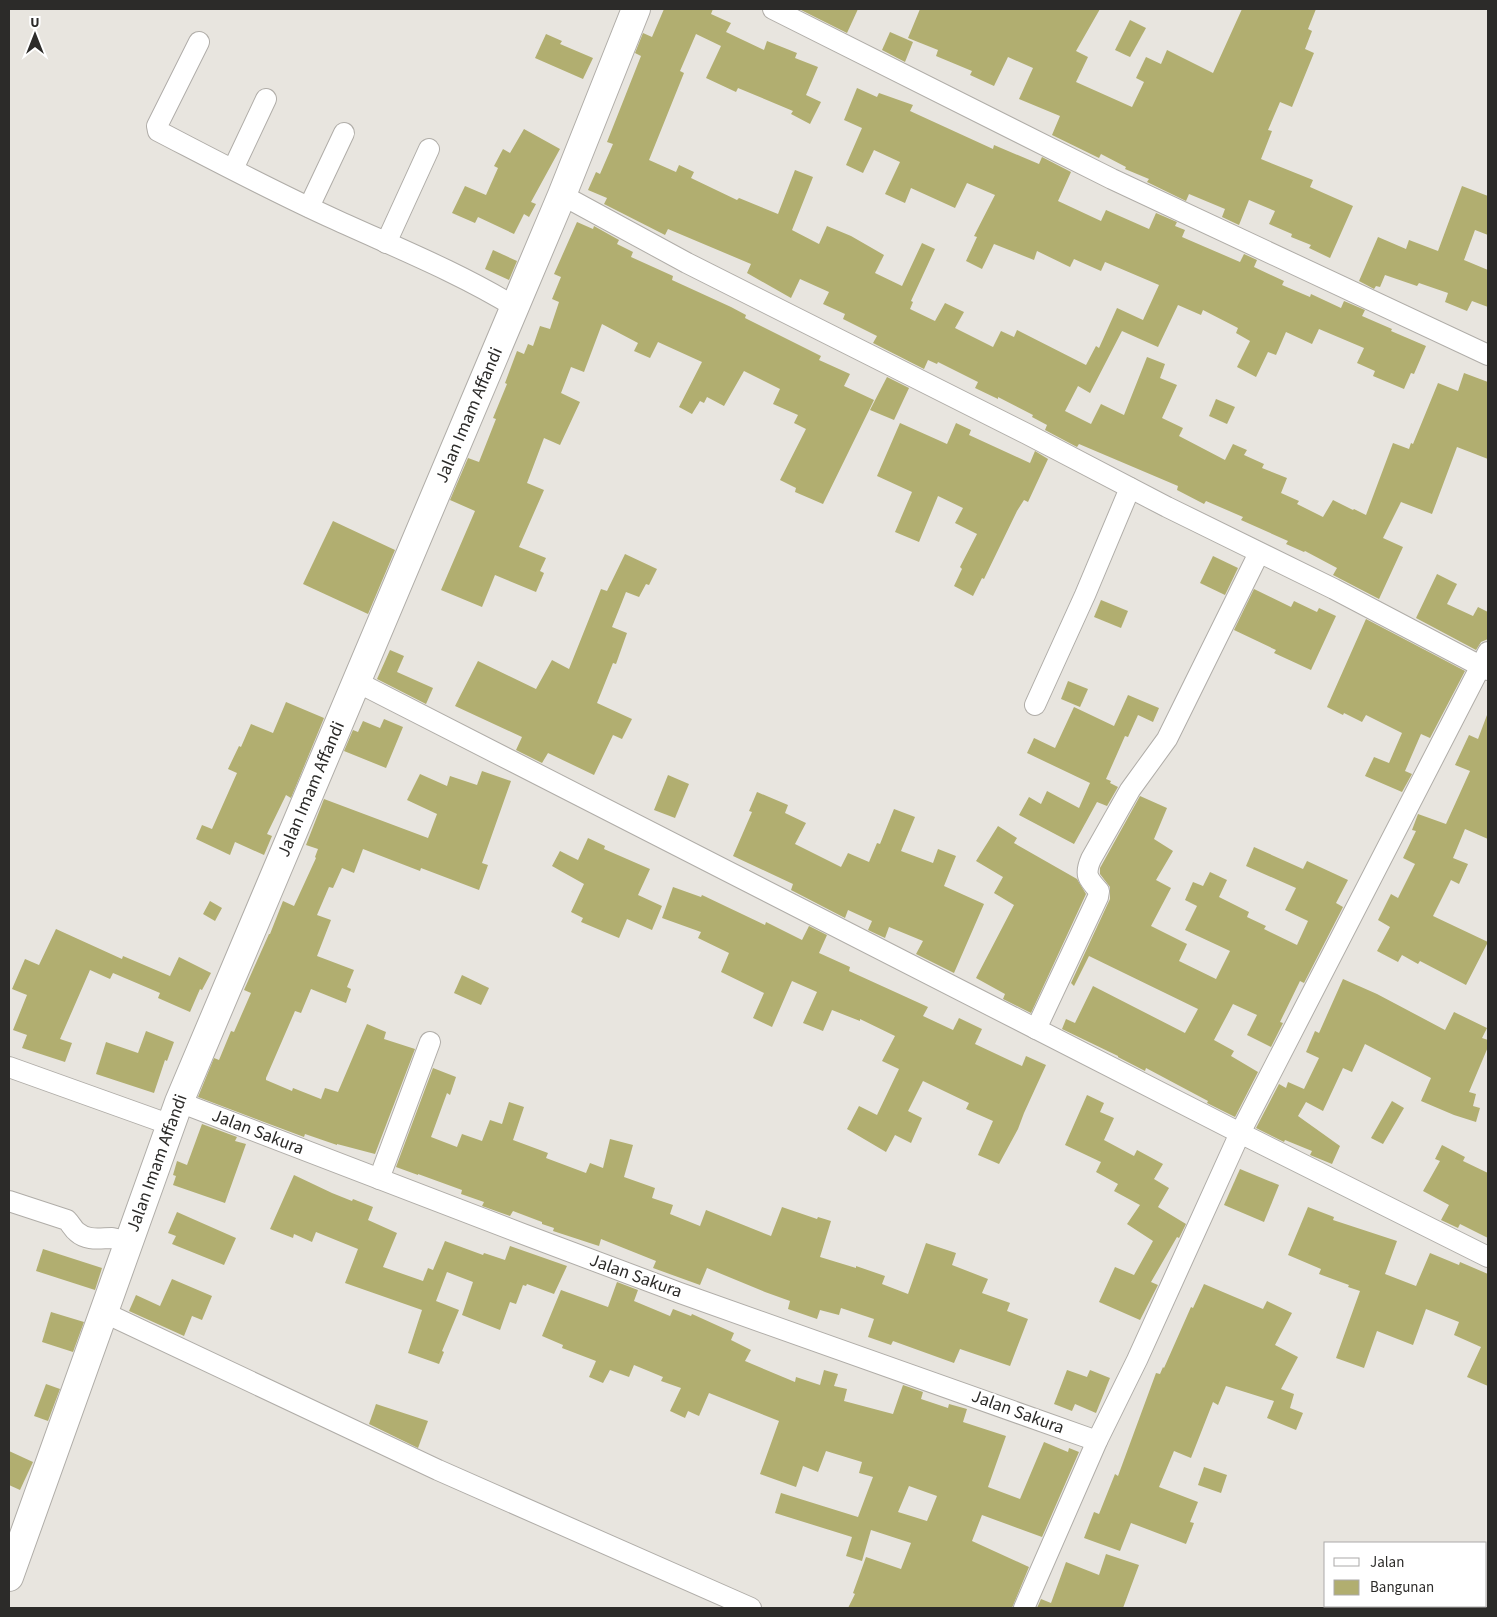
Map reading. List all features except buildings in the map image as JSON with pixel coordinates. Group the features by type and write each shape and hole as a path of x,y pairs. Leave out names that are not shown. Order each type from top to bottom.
{"street":[{"name":"Jalan Imam Affandi","path":"9,1577 175,1113 562,195 636,9"},
{"path":"773,9 1112,178 1488,355"},
{"path":"199,42 157,126 158,130 233,170 486,290 515,307"},
{"path":"233,170 266,99"},
{"path":"309,207 344,133"},
{"path":"386,243 430,149"},
{"path":"562,195 687,263 1027,434 1130,488 1395,621 1486,663 1240,1134 1137,1360 1097,1441 1024,1608"},
{"path":"1035,705 1086,595 1130,488"},
{"path":"1036,1029 1098,897 1099,891 1088,877 1087,868 1091,859 1130,790 1167,739 1259,553"},
{"path":"356,682 1240,1134 1488,1258"},
{"path":"379,1179 430,1042"},
{"name":"Jalan Sakura","path":"9,1067 175,1113 379,1179 680,1293 1097,1441"},
{"path":"9,1201 67,1220 73,1225 76,1232 85,1237 113,1238 128,1242"},
{"path":"103,1312 438,1470 751,1608"}]}
